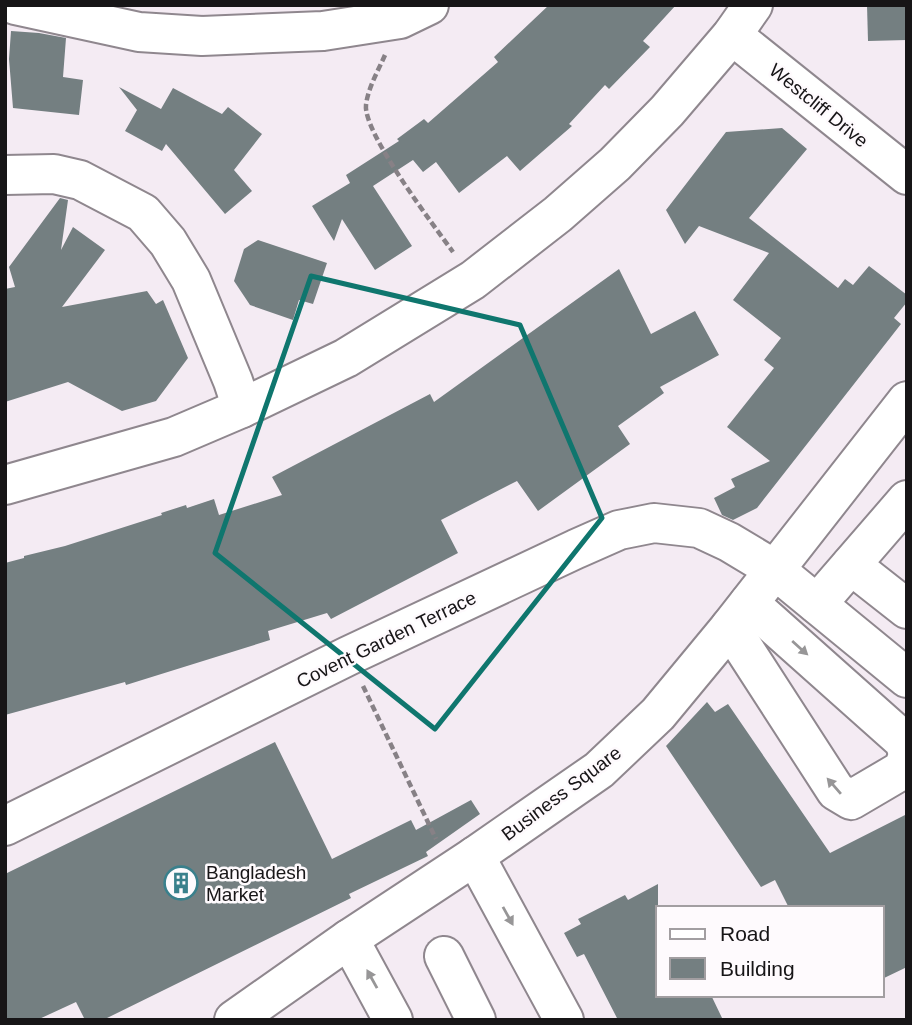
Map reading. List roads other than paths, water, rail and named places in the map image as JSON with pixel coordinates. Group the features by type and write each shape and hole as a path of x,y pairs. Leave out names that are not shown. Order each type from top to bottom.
{"street":[{"path":"15,5 139,32 202,36 323,32 415,12"},
{"path":"5,485 174,437 242,408 346,358 473,280 558,214 615,164 667,110 743,20"},
{"name":"Westcliff Drive","path":"743,20 907,175"},
{"path":"5,175 54,174 80,180 143,213 168,242 191,280 242,408"},
{"name":"Business Square","path":"234,1020 599,770 658,714 740,615 907,401"},
{"path":"817,604 907,500"},
{"name":"Covent Garden Terrace","path":"5,826 348,656 619,530 654,523 699,528 729,542 774,569 907,678"},
{"path":"851,565 903,599"},
{"path":"740,615 904,741 907,750"},
{"path":"740,615 835,791 851,800 902,770 907,760"},
{"path":"464,864 565,1020"},
{"path":"349,939 393,1020"},
{"path":"444,956 476,1020"}],"place":[{"name":"Bangladesh Market","path":"181,883"}]}
